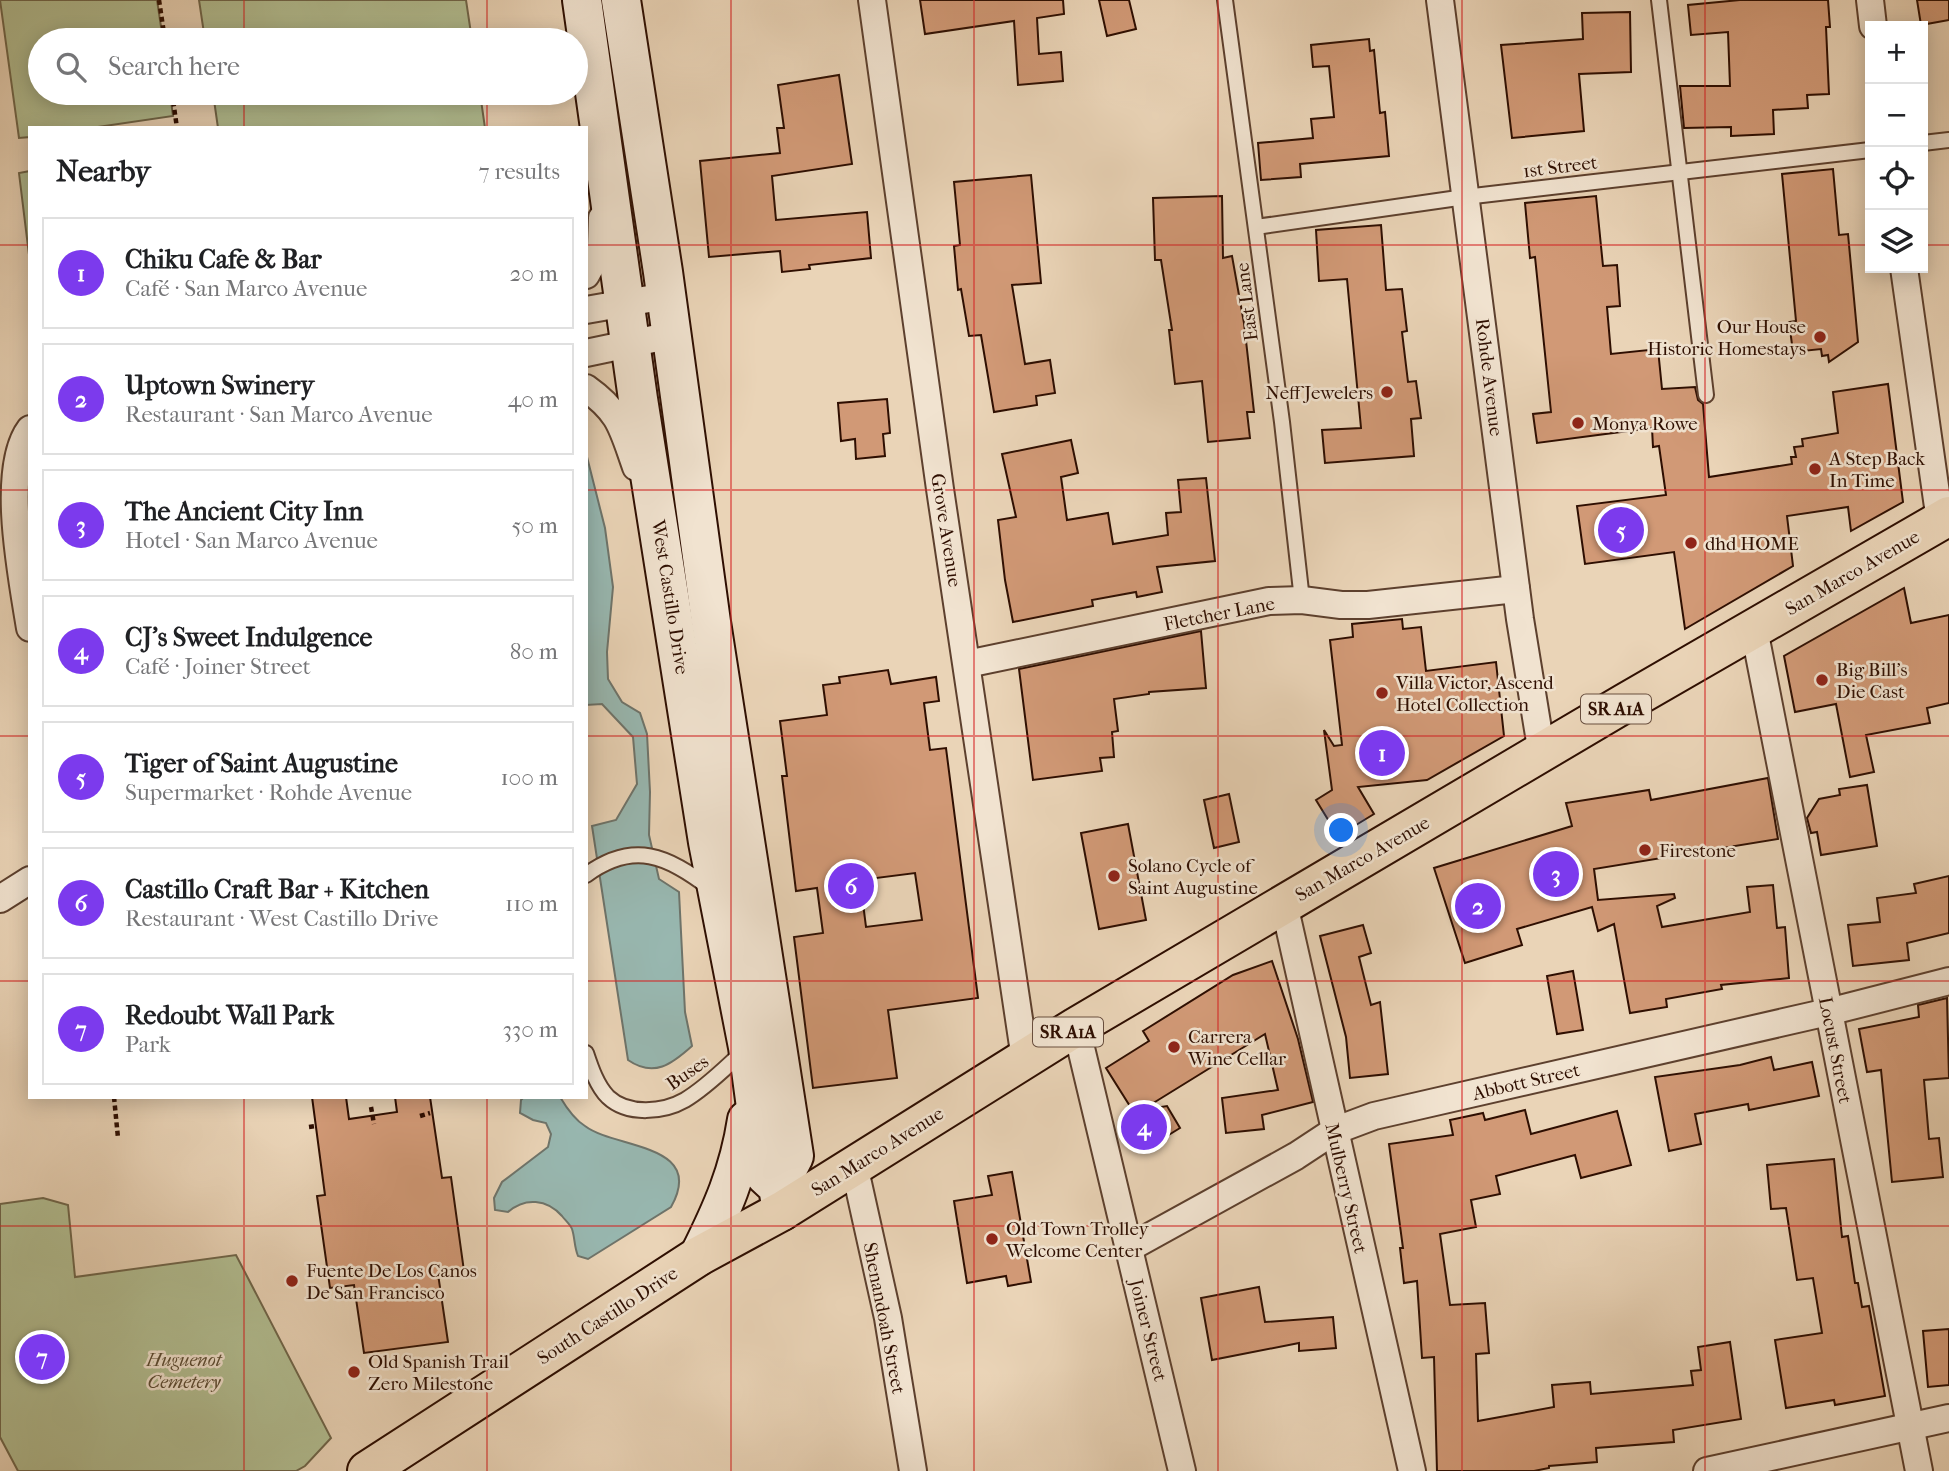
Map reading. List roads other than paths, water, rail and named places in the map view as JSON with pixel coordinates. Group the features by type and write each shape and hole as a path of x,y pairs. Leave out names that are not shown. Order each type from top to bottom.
{"main road":[{"name":"West Castillo Drive","path":"582,0 586,28"},
{"name":"West Castillo Drive","path":"621,0 672,335 711,621 794,1156 780,1199"},
{"name":"West Castillo Drive","path":"588,40 631,344 708,842 750,1065 765,1175 780,1199"},
{"name":"San Marco Avenue","path":"780,1199 854,1165 1076,1027 1945,518"},
{"path":"699,1256 736,1175 742,1152 750,1065"},
{"name":"South Castillo Drive","path":"367,1471 699,1256 780,1199"}],"street":[{"name":"Grove Avenue","path":"872,0 1025,1059"},
{"name":"Rohde Avenue","path":"1440,0 1516,589 1542,754"},
{"path":"1870,0 1872,21"},
{"path":"588,271 601,247 604,147"},
{"path":"1905,273 1945,518"},
{"path":"588,310 666,296"},
{"path":"588,353 672,335"},
{"path":"588,389 604,401 619,419 662,537"},
{"path":"28,432 16,452 11,476 12,504 28,614"},
{"name":"Fletcher Lane","path":"967,664 1269,601 1302,600 1368,605 1516,589"},
{"name":"Locust Street","path":"1754,629 1919,1471"},
{"path":"0,899 28,881"},
{"name":"Mulberry Street","path":"1284,904 1412,1471"},
{"name":"Abbott Street","path":"1129,1248 1296,1156 1334,1131 1374,1116 1828,1012 1949,981"},
{"name":"Joiner Street","path":"1076,1027 1182,1471"},
{"name":"Shenandoah Street","path":"854,1165 888,1318 913,1471"},
{"path":"1707,1471 1949,1418"}],"lane":[{"name":"East Lane","path":"1226,0 1282,422 1302,600"},
{"path":"1659,0 1706,395"},
{"path":"1928,142 1949,140"},
{"name":"1st Street","path":"1256,226 1465,197 1865,151"},
{"path":"590,872 617,857 632,854 659,857 684,868 719,894"},
{"name":"Buses","path":"588,1060 592,1072 608,1097 622,1106 640,1110 665,1109 685,1100 714,1078 750,1065"}],"water":[{"path":"588,461 605,528 613,587 607,652 608,679 622,702 640,713 647,734 649,835 659,879 679,892 685,1012 692,1046 670,1063 654,1068 646,1068 628,1060 592,826 616,820 637,784 633,737 602,704 588,705"},
{"path":"561,1099 574,1117 585,1126 668,1159 677,1171 679,1186 671,1207 588,1259 578,1256 571,1227 550,1206 529,1202 508,1212 495,1210 494,1198 502,1182 548,1147 551,1134 546,1123 520,1113 521,1100"}],"place":[{"name":"Our House Historic Homestays","path":"1820,337"},
{"name":"Neff Jewelers","path":"1387,392"},
{"name":"Monya Rowe","path":"1578,423"},
{"name":"A Step Back In Time","path":"1815,469"},
{"name":"Tiger of Saint Augustine","path":"1621,530"},
{"name":"dhd HOME","path":"1691,543"},
{"name":"Big Bill's Die Cast","path":"1822,680"},
{"name":"Villa Victor, Ascend Hotel Collection","path":"1382,693"},
{"name":"Chiku Cafe & Bar","path":"1382,753"},
{"name":"Firestone","path":"1645,850"},
{"name":"The Ancient City Inn","path":"1556,874"},
{"name":"Solano Cycle of Saint Augustine","path":"1114,876"},
{"name":"Castillo Craft Bar + Kitchen","path":"851,886"},
{"name":"Uptown Swinery","path":"1478,906"},
{"name":"Carrera Wine Cellar","path":"1174,1047"},
{"name":"CJ's Sweet Indulgence","path":"1144,1127"},
{"name":"Old Town Trolley Welcome Center","path":"992,1239"},
{"name":"Fuente De Los Canos De San Francisco","path":"292,1281"},
{"name":"Redoubt Wall Park","path":"42,1357"},
{"name":"Old Spanish Trail Zero Milestone","path":"354,1372"}],"park label":[{"name":"Huguenot Cemetery","path":"184,1370"}]}
